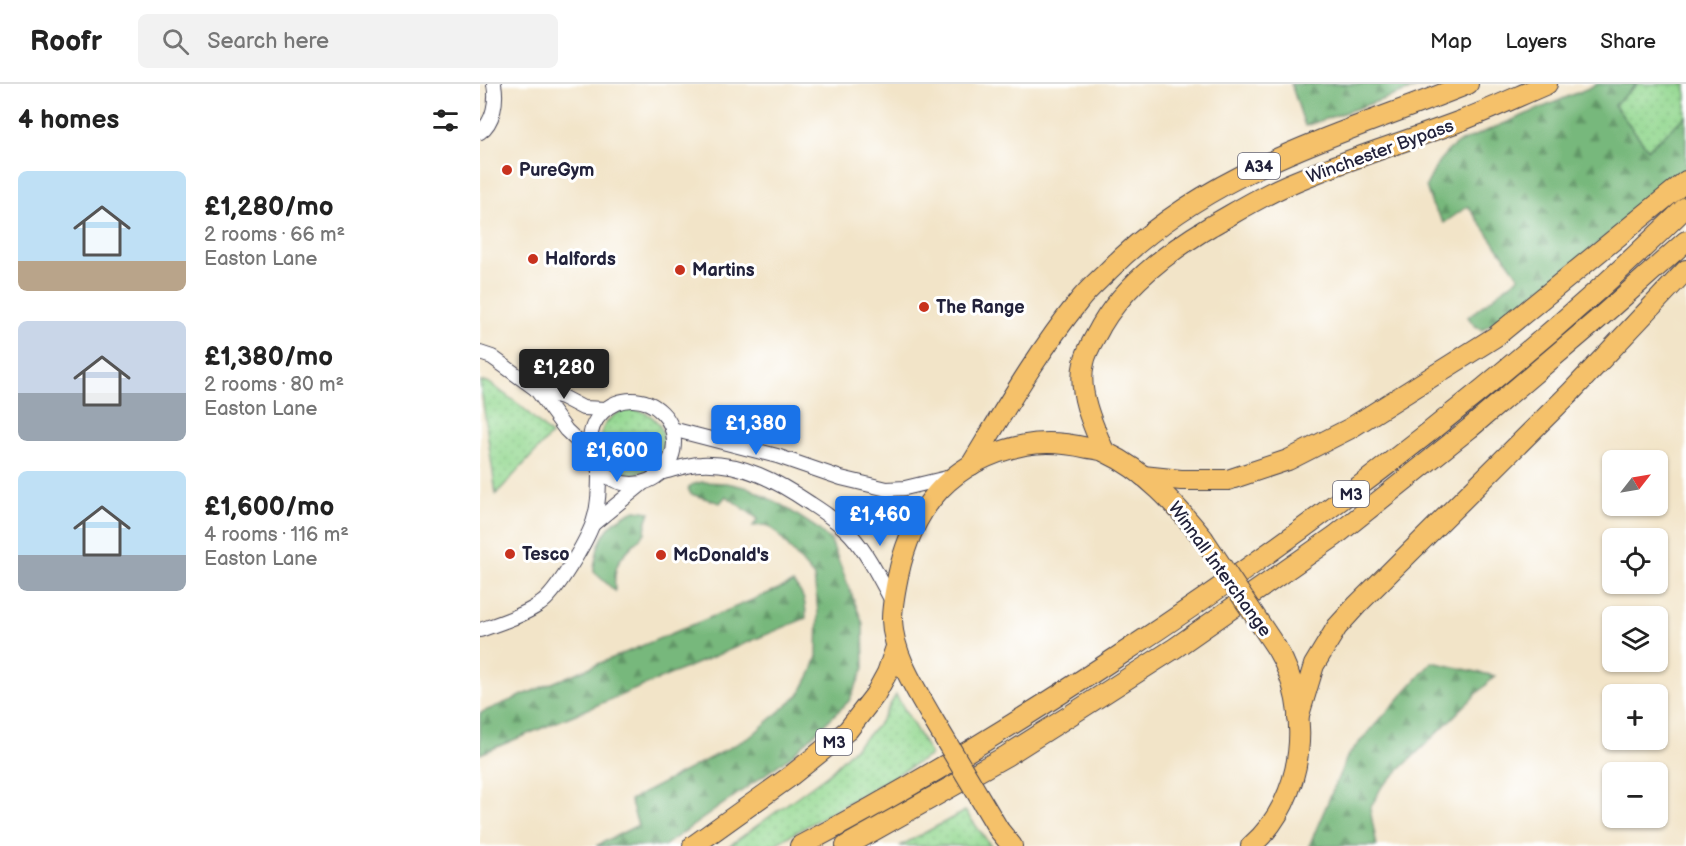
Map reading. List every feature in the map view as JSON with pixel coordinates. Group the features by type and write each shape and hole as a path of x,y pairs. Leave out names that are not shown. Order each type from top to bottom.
{"highway":[{"name":"Winchester Bypass","path":"971,465 1028,373 1080,300 1150,232 1190,203 1276,157 1468,84"},
{"name":"Winchester Bypass","path":"1104,451 1087,407 1083,364 1108,314 1128,291 1161,260 1188,240 1248,204 1286,186 1465,120 1546,84"},
{"path":"1143,476 1181,480 1228,480 1288,460 1349,429 1495,337 1686,181"},
{"name":"M3","path":"800,846 939,770 1005,730 1172,621 1269,554 1371,479 1476,395 1599,289 1686,207"},
{"name":"M3","path":"846,846 1006,756 1066,718 1175,648 1335,536 1470,428 1686,241"},
{"path":"1298,718 1314,665 1337,627 1563,400 1686,270"},
{"name":"Winnall Interchange","path":"1012,846 999,830 931,716 896,647 892,623 892,601 904,549 917,520 932,497 952,477 971,465 1008,449 1041,442 1056,442 1104,451 1143,476 1173,501 1203,538 1287,665 1298,718 1298,762 1288,796 1275,822 1251,846"},
{"name":"M3","path":"693,846 788,778 848,729 875,694 887,673 896,647"},
{"path":"1263,846 1275,822"}],"street":[{"path":"480,132 486,128 492,113 496,94 494,84"},
{"path":"480,352 492,357 536,388 562,397 583,408 606,409"},
{"path":"536,388 566,430 592,454"},
{"path":"643,483 624,483 606,475 599,468 592,454 590,438 592,430 595,422 606,409 624,401 638,401 652,405 663,414 672,429 674,441 673,453 668,464 660,473"},
{"path":"672,429 767,453 812,466 841,478 887,489 905,488 952,477"},
{"path":"593,524 643,483 660,473 698,464 725,464 755,472 793,491 834,520 850,534 866,554 892,601"},
{"path":"480,630 542,604 559,584 593,524 599,492 599,468"}],"green space":[{"path":"1291,84 1428,84 1305,126"},
{"path":"1598,84 1637,84 1614,105 1648,149 1686,116 1686,173 1537,292 1482,330 1468,317 1519,277 1468,206 1444,223 1432,205 1426,186 1439,161 1458,143"},
{"path":"1637,84 1686,84 1686,116 1648,149 1614,105"},
{"path":"480,382 488,382 521,406 551,435 496,494"},
{"path":"626,410 638,410 655,419 662,430 664,442 662,454 655,465 638,474 626,474 614,469 605,460 600,448 600,436 605,424 614,415"},
{"path":"702,482 727,483 749,488 783,506 817,528 831,541 863,624 864,668 849,701 791,756 664,846 596,846 638,825 630,800 750,737 800,694 817,656 818,612 814,577 776,532 766,525 753,526 758,519 726,496 720,503 691,494 688,489 691,485"},
{"path":"635,510 650,512 645,533 621,558 615,572 615,591 594,572 597,552 610,526"},
{"path":"793,583 804,599 806,618 480,754 480,713"},
{"path":"1432,662 1495,676 1381,788 1370,809 1377,846 1309,846 1348,755"},
{"path":"896,695 931,755 772,846 729,846 827,775 878,725"},
{"path":"965,811 991,846 900,846"}],"place":[{"name":"PureGym","path":"507,170"},
{"name":"Halfords","path":"533,259"},
{"name":"Martins","path":"680,270"},
{"name":"The Range","path":"924,307"},
{"name":"Tesco","path":"510,554"},
{"name":"McDonald's","path":"661,555"}]}
